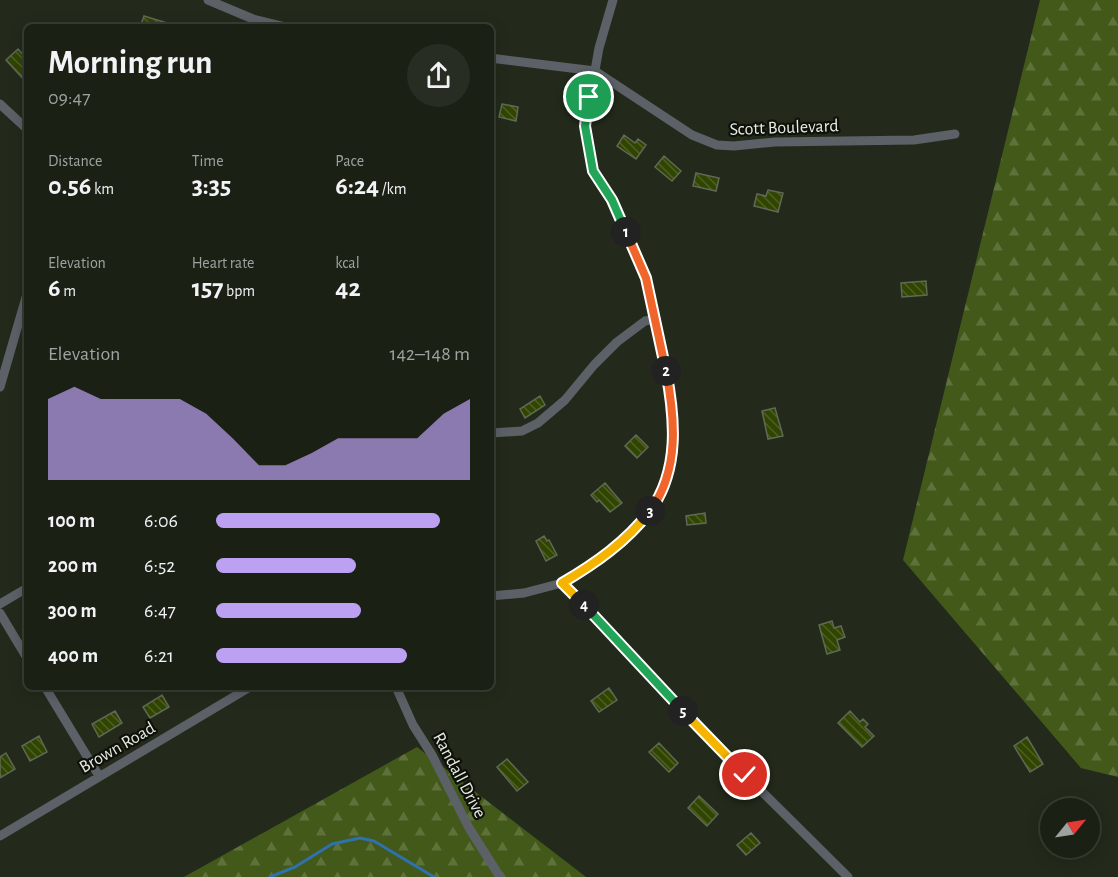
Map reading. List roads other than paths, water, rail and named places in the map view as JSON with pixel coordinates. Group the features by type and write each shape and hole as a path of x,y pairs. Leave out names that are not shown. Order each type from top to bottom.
{"street":[{"path":"208,0 253,19 274,24"},
{"path":"494,596 524,593 562,583 599,561 636,529 655,504 665,483 673,454 669,391 646,278 612,200 593,171 585,126 599,48 613,0"},
{"name":"Scott Boulevard","path":"494,58 595,71 692,135 717,145 914,140 955,135"},
{"path":"0,104 24,126"},
{"path":"0,387 24,304"},
{"path":"494,433 522,431 538,423 565,400 617,342 645,321 656,319"},
{"path":"562,583 706,736 848,877"},
{"path":"0,604 24,590"},
{"path":"0,613 24,653"},
{"path":"47,690 99,776"},
{"name":"Brown Road","path":"0,836 99,776 182,730 245,690"},
{"name":"Randall Drive","path":"397,690 413,725 432,755 469,828 500,877"}],"waterway":[{"path":"270,877 295,867 332,844 360,838 374,841 434,877"}]}
